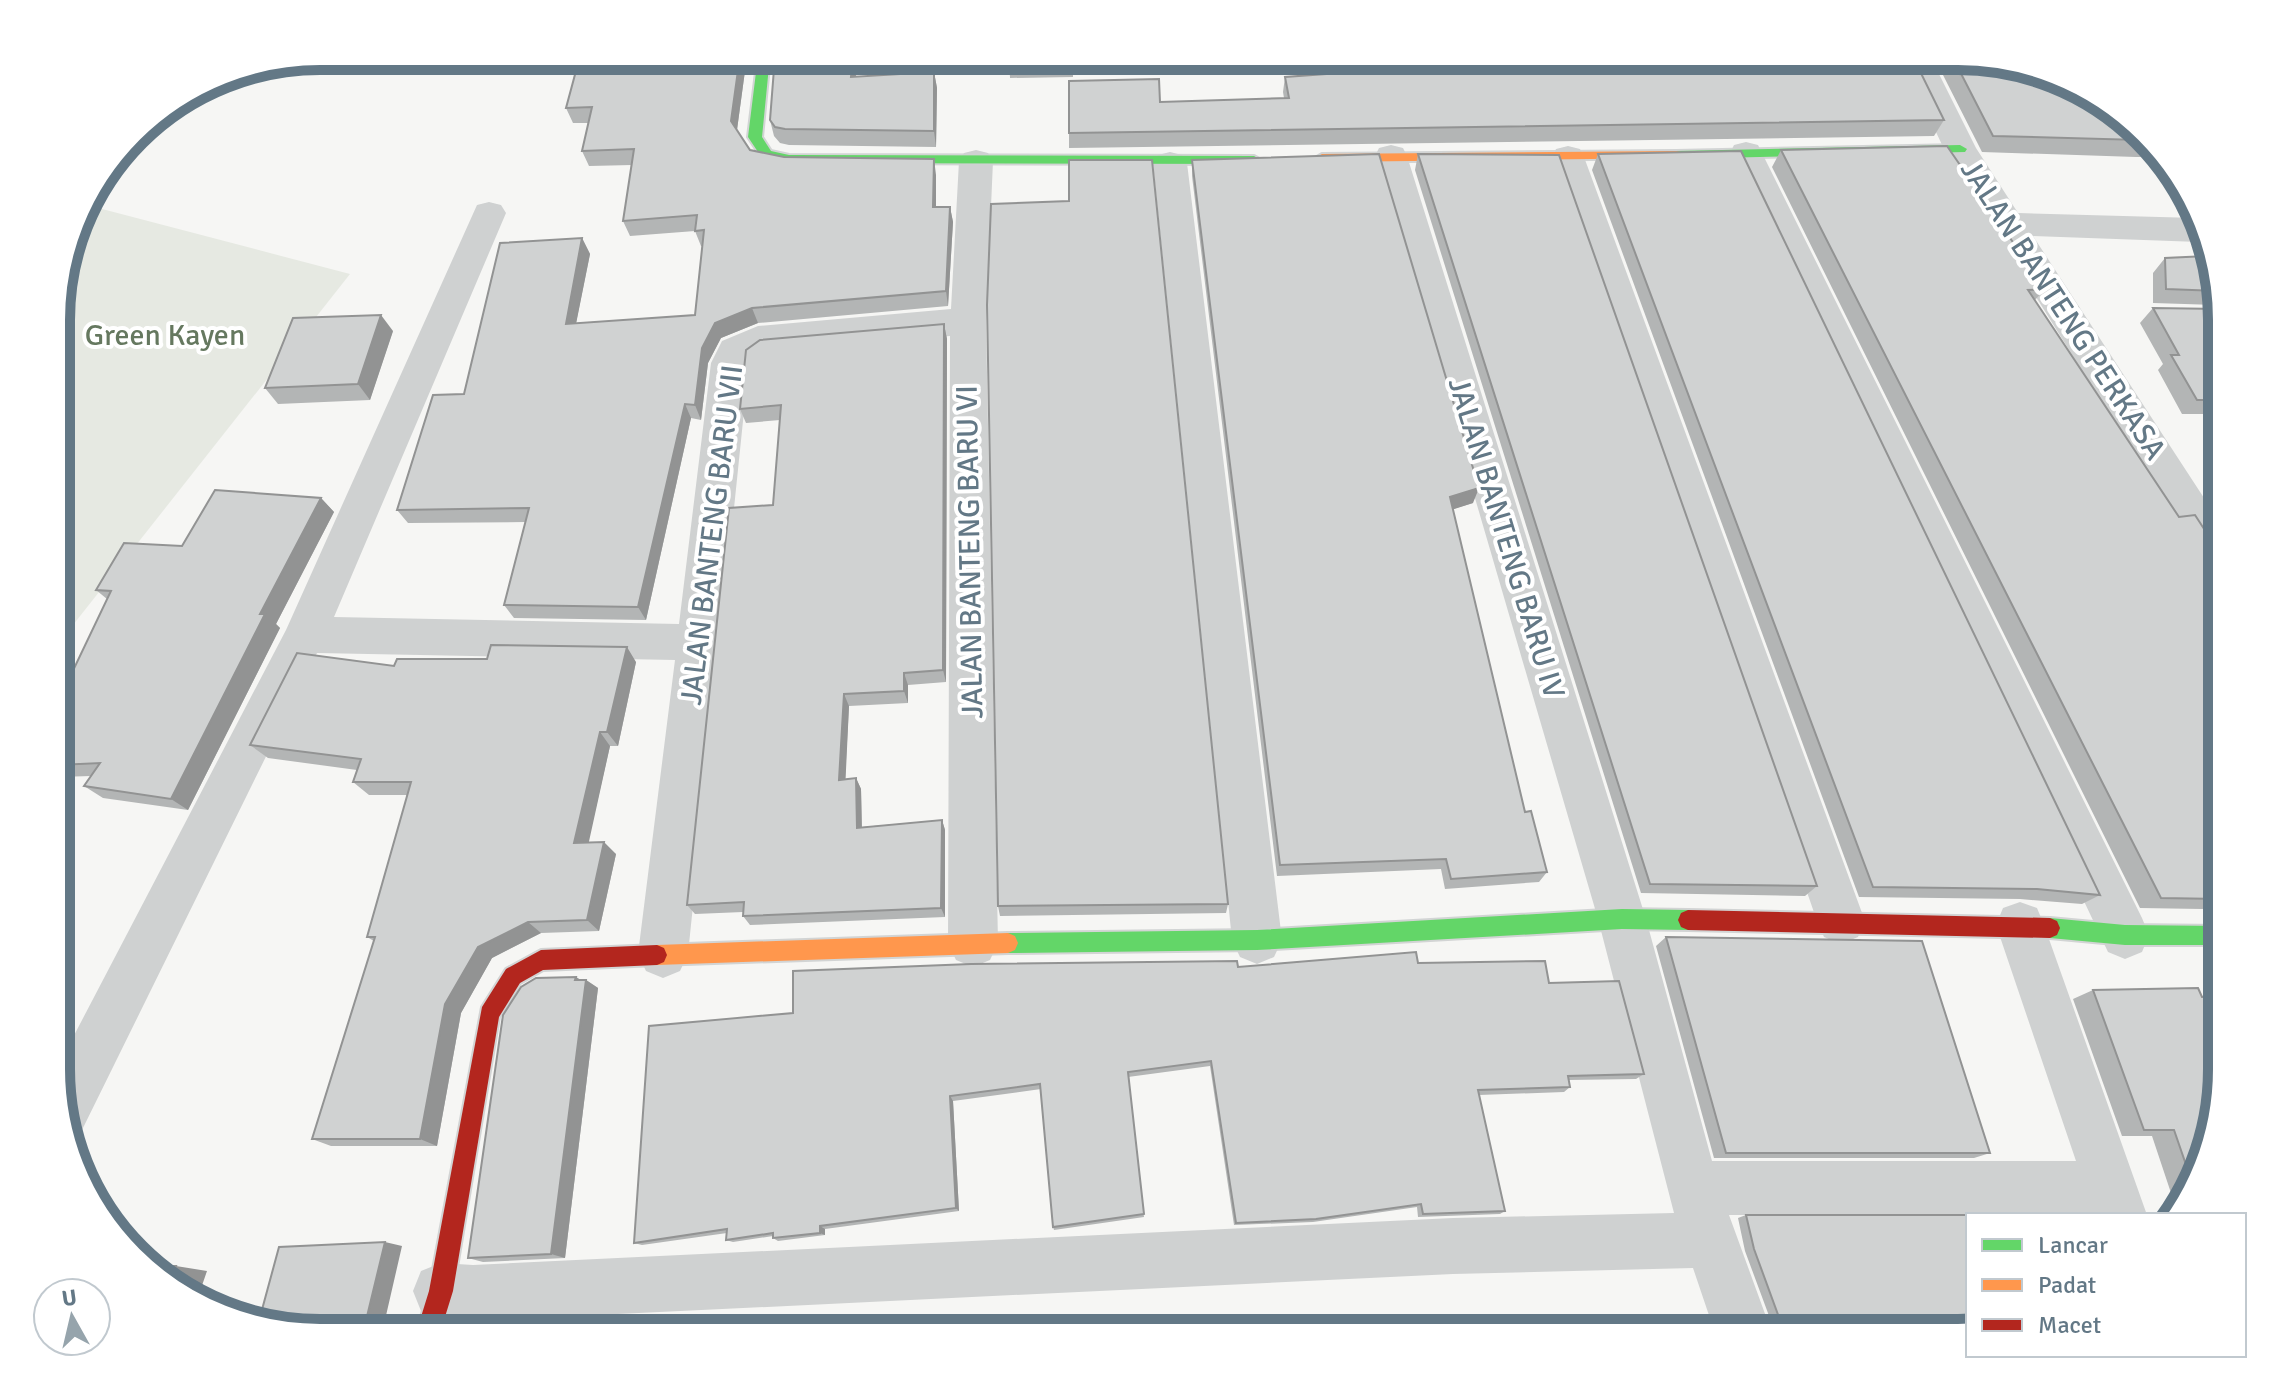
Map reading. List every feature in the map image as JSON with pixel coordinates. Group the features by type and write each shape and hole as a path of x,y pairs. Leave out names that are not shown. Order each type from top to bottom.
{"street":[{"name":"JALAN BANTENG PERKASA","path":"1921,70 1960,149 2011,224 2207,536"},
{"path":"762,71 755,137 767,155 789,159 1170,163 1391,156 1568,157 1960,149"},
{"path":"1746,153 2125,935"},
{"name":"JALAN BANTENG BARU IV","path":"1391,156 1622,919 1692,1188 1738,1318"},
{"path":"1568,157 1841,921"},
{"name":"JALAN BANTENG BARU VI","path":"973,943 968,321 976,161"},
{"path":"1170,163 1257,940"},
{"path":"72,1094 305,635 489,213"},
{"path":"2011,224 2191,230"},
{"name":"JALAN BANTENG BARU VII","path":"663,954 696,642 730,363 735,350 758,339 968,321"},
{"path":"305,635 696,642"},
{"path":"435,1312 489,1014 513,976 541,960 973,943 1257,940 1622,919 2020,925 2125,935 2207,936"},
{"path":"1692,1188 2117,1202 2020,925"},
{"path":"435,1312 489,1292 1453,1246 1709,1240"}],"green space":[{"name":"Green Kayen","path":"97,208 350,274 70,629 72,287 83,240"}],"building":[{"path":"1377,70 1919,70 1944,120 1069,133 1069,81 1159,79 1160,102 1289,98 1285,77"},
{"path":"1959,70 1991,72 2054,89 2083,103 2131,140 1993,136"},
{"path":"576,71 738,71 731,121 750,150 784,157 934,159 933,207 950,207 946,291 752,308 715,323 702,348 695,405 685,404 638,607 504,605 529,508 397,510 433,395 464,394 500,243 582,238 566,324 695,315 704,230 695,231 697,215 623,221 634,149 582,151 592,107 566,108"},
{"path":"774,71 852,71 851,77 934,72 934,131 785,129 775,127 770,120"},
{"path":"1947,146 2045,289 2028,290 2179,517 2195,515 2207,533 2207,899 2161,898 1781,150"},
{"path":"1741,151 2100,895 2037,889 1873,887 1598,154"},
{"path":"1379,154 1479,488 1450,497 1525,812 1531,811 1547,872 1451,879 1446,859 1280,865 1192,160"},
{"path":"1418,154 1559,155 1817,886 1650,884"},
{"path":"1069,160 1152,160 1228,904 998,906 987,305 991,204 1069,201"},
{"path":"2199,256 2205,291 2166,289 2165,258"},
{"path":"2153,308 2207,309 2207,400 2197,400 2171,355 2179,355"},
{"path":"381,315 358,384 265,388 293,318"},
{"path":"944,324 943,670 904,673 904,691 844,694 839,780 856,778 857,828 942,820 941,908 743,916 744,902 687,905 729,508 773,505 781,405 740,409 746,350 760,340"},
{"path":"215,490 321,498 260,614 265,614 171,799 84,786 100,763 70,764 70,677 111,591 96,590 124,543 182,546"},
{"path":"491,645 627,647 607,732 600,732 574,843 604,842 587,920 528,922 478,947 445,1004 420,1139 312,1139 375,937 367,937 411,782 353,782 361,759 250,745 297,653 394,666 397,659 487,659"},
{"path":"1666,937 1922,941 1990,1153 1726,1153"},
{"path":"1416,952 1418,963 1545,961 1549,983 1619,981 1644,1074 1568,1076 1570,1087 1478,1090 1505,1211 1423,1214 1421,1204 1316,1219 1236,1223 1211,1061 1128,1072 1144,1214 1053,1227 1040,1084 950,1096 956,1208 820,1226 820,1233 773,1238 773,1233 726,1240 727,1229 634,1243 649,1026 793,1013 793,971 971,964 1237,961 1238,967"},
{"path":"576,977 575,980 586,980 551,1254 468,1258 503,1015 521,987 536,978"},
{"path":"2198,988 2202,997 2207,997 2207,1086 2203,1118 2187,1168 2174,1130 2144,1130 2093,990"},
{"path":"1746,1215 1966,1215 1966,1318 1779,1318 1754,1249"},
{"path":"385,1242 366,1319 287,1317 262,1311 279,1247"}],"traffic: fast":[{"path":"762,71 755,137 767,155 789,159 1254,160"},
{"path":"1676,155 1960,149"},
{"path":"1008,943 1257,940 1622,919 1688,920"},
{"path":"2050,928 2125,935 2207,936"}],"traffic: slow":[{"path":"1322,158 1676,155"},
{"path":"657,955 1008,943"}],"traffic: jam":[{"path":"1688,920 2050,928"},
{"path":"432,1319 441,1291 489,1014 513,976 541,960 657,955"}]}
